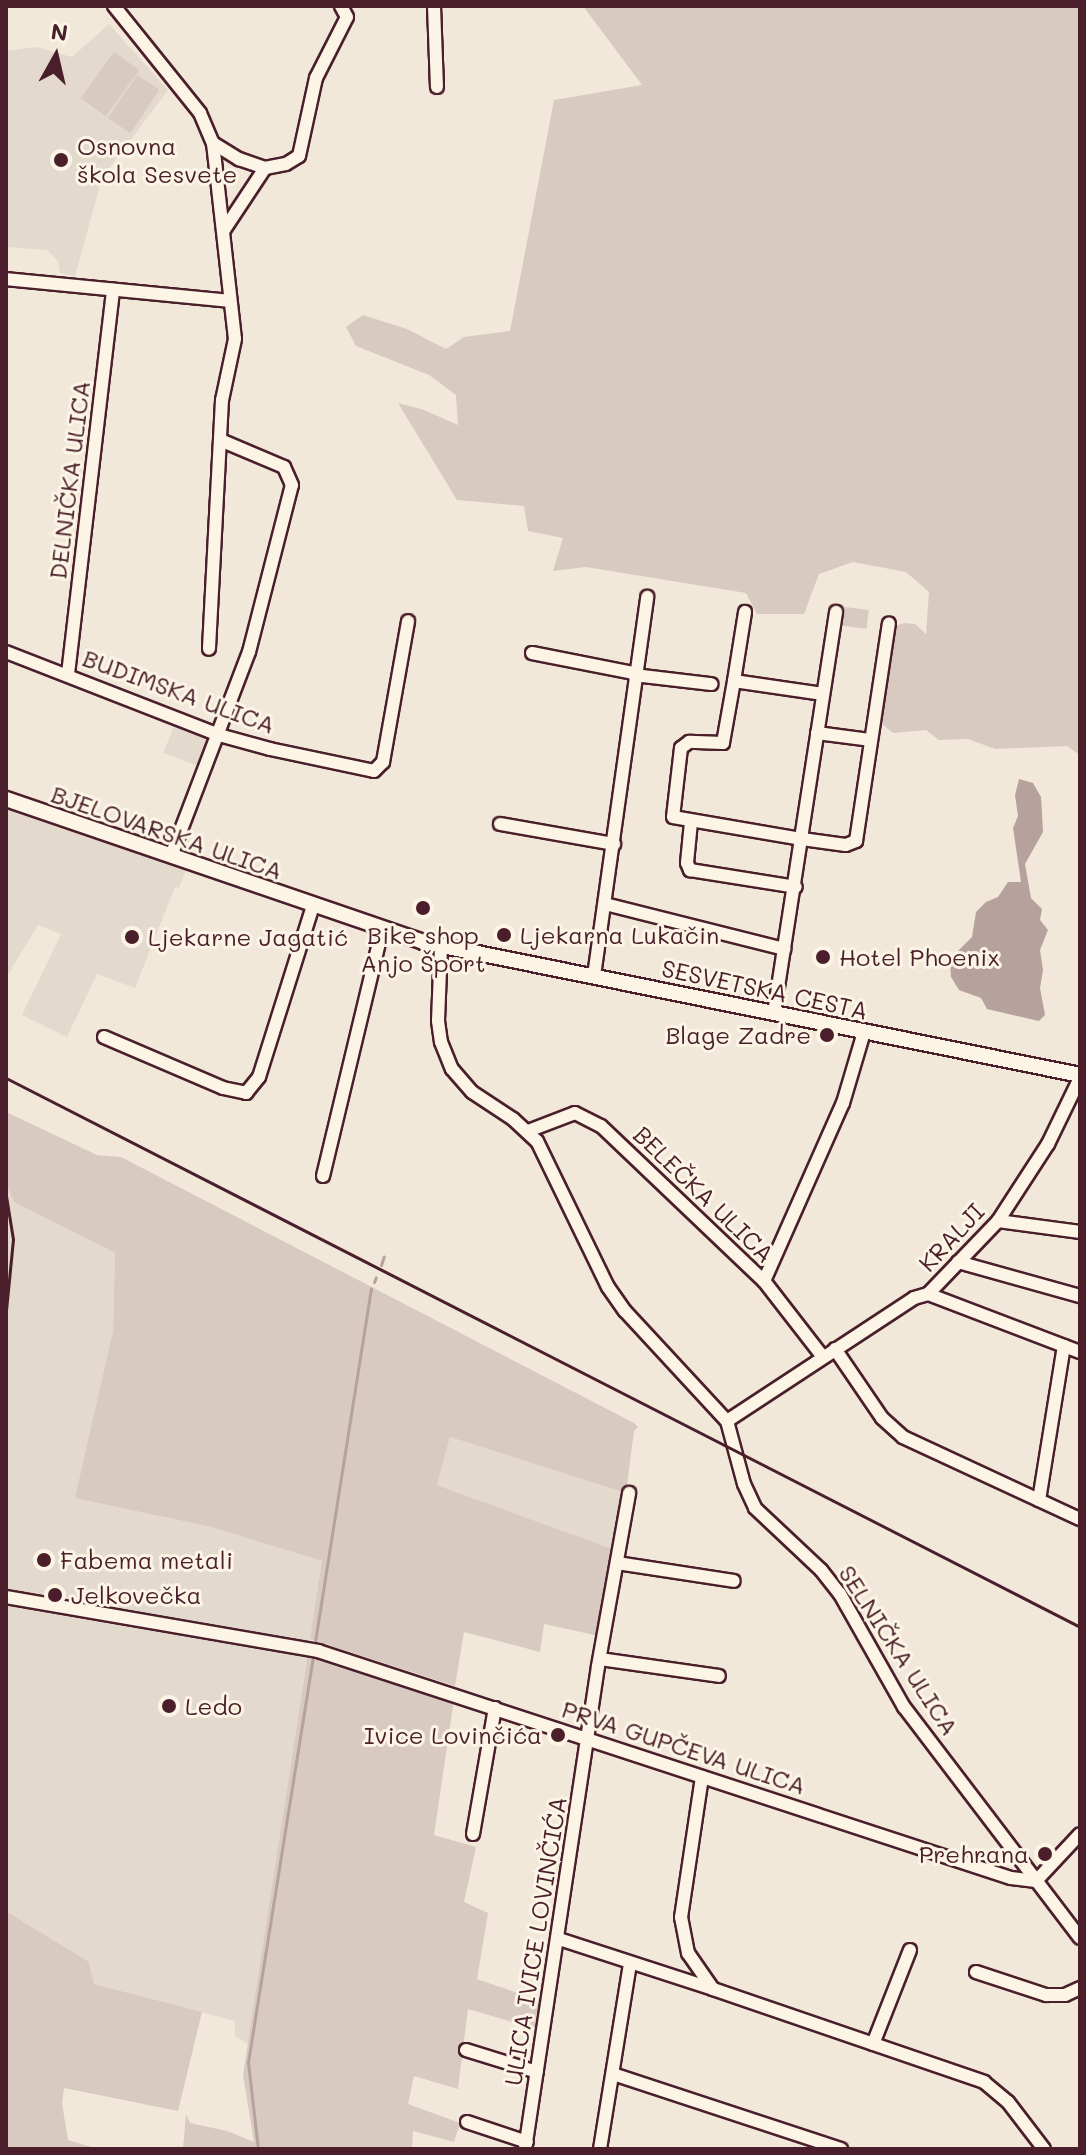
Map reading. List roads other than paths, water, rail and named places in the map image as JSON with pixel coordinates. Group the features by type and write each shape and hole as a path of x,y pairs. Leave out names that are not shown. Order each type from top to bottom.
{"main road":[{"name":"BJELOVARSKA ULICA","path":"6,799 173,851 313,906 441,946"},
{"name":"SESVETSKA CESTA","path":"441,946 774,1013 1078,1080"}],"street":[{"path":"114,6 200,113 213,143 235,339 222,400 209,649"},
{"path":"213,143 239,159 265,168 286,164 299,156 316,78 347,17 341,6"},
{"path":"434,6 437,87"},
{"path":"224,230 265,168"},
{"path":"6,279 230,301"},
{"name":"DELNIČKA ULICA","path":"68,674 113,290"},
{"path":"173,851 249,652 292,485 284,467 220,440"},
{"path":"594,976 647,597"},
{"path":"745,612 723,743 689,742 681,748 672,813 678,819 691,822 846,845 856,841 889,623"},
{"path":"774,1013 796,887 836,612"},
{"name":"BUDIMSKA ULICA","path":"6,652 219,735 374,771 383,762 408,621"},
{"path":"532,653 634,674 711,684"},
{"path":"734,681 823,694"},
{"path":"817,733 870,740"},
{"path":"691,822 687,863 690,870 796,887"},
{"path":"500,824 614,844"},
{"path":"605,904 784,949"},
{"path":"104,1037 223,1088 246,1093 259,1077 313,906"},
{"path":"323,1176 382,930"},
{"path":"441,946 438,1021 445,1057 472,1092 528,1131 537,1141 608,1287 625,1311 727,1421"},
{"path":"764,1281 843,1103 864,1032"},
{"name":"KRALJI","path":"727,1421 914,1298 928,1294 998,1221 1048,1144 1078,1080"},
{"name":"BELEČKA ULICA","path":"528,1131 575,1113 601,1126 764,1281 823,1357"},
{"path":"998,1221 1080,1232"},
{"path":"958,1262 1080,1296"},
{"path":"928,1294 1080,1352"},
{"path":"1039,1500 1064,1346"},
{"path":"835,1349 890,1428 1080,1519"},
{"name":"SELNIČKA ULICA","path":"727,1421 744,1484 755,1508 821,1570 840,1594 904,1707 1080,1938"},
{"name":"ULICA IVICE LOVINČIĆA","path":"526,2147 600,1659 629,1493"},
{"path":"617,1563 734,1581"},
{"name":"PRVA GUPČEVA ULICA","path":"6,1597 314,1650 1011,1878 1036,1881"},
{"path":"600,1659 719,1676"},
{"path":"473,1834 495,1708"},
{"path":"702,1777 681,1917 688,1953 713,1989"},
{"path":"1036,1881 1080,1834"},
{"path":"559,1939 963,2075 999,2092 1044,2149"},
{"path":"873,2044 910,1950"},
{"path":"600,2149 630,1964"},
{"path":"976,1972 1046,1995 1065,1995 1080,1988"},
{"path":"466,2050 537,2072"},
{"path":"613,2074 841,2149"},
{"path":"467,2122 526,2147"}],"waterway":[{"path":"381,1265 384,1256"},
{"path":"374,1282 376,1277"},
{"path":"314,1648 371,1288"},
{"path":"258,2149 248,2062 313,1655"}],"railway":[{"path":"6,1078 1080,1627"},
{"path":"6,1196 13,1239 6,1311"}],"place":[{"name":"Osnovna škola Sesvete","path":"61,160"},
{"name":"Bike shop Anjo Šport","path":"423,908"},
{"name":"Ljekarna Lukačin","path":"504,935"},
{"name":"Ljekarne Jagatić","path":"132,937"},
{"name":"Hotel Phoenix","path":"823,957"},
{"name":"Blage Zadre","path":"827,1035"},
{"name":"Fabema metali","path":"44,1560"},
{"name":"Jelkovečka","path":"55,1595"},
{"name":"Ledo","path":"169,1706"},
{"name":"Ivice Lovinčića","path":"558,1735"},
{"name":"Prehrana","path":"1045,1854"}]}
